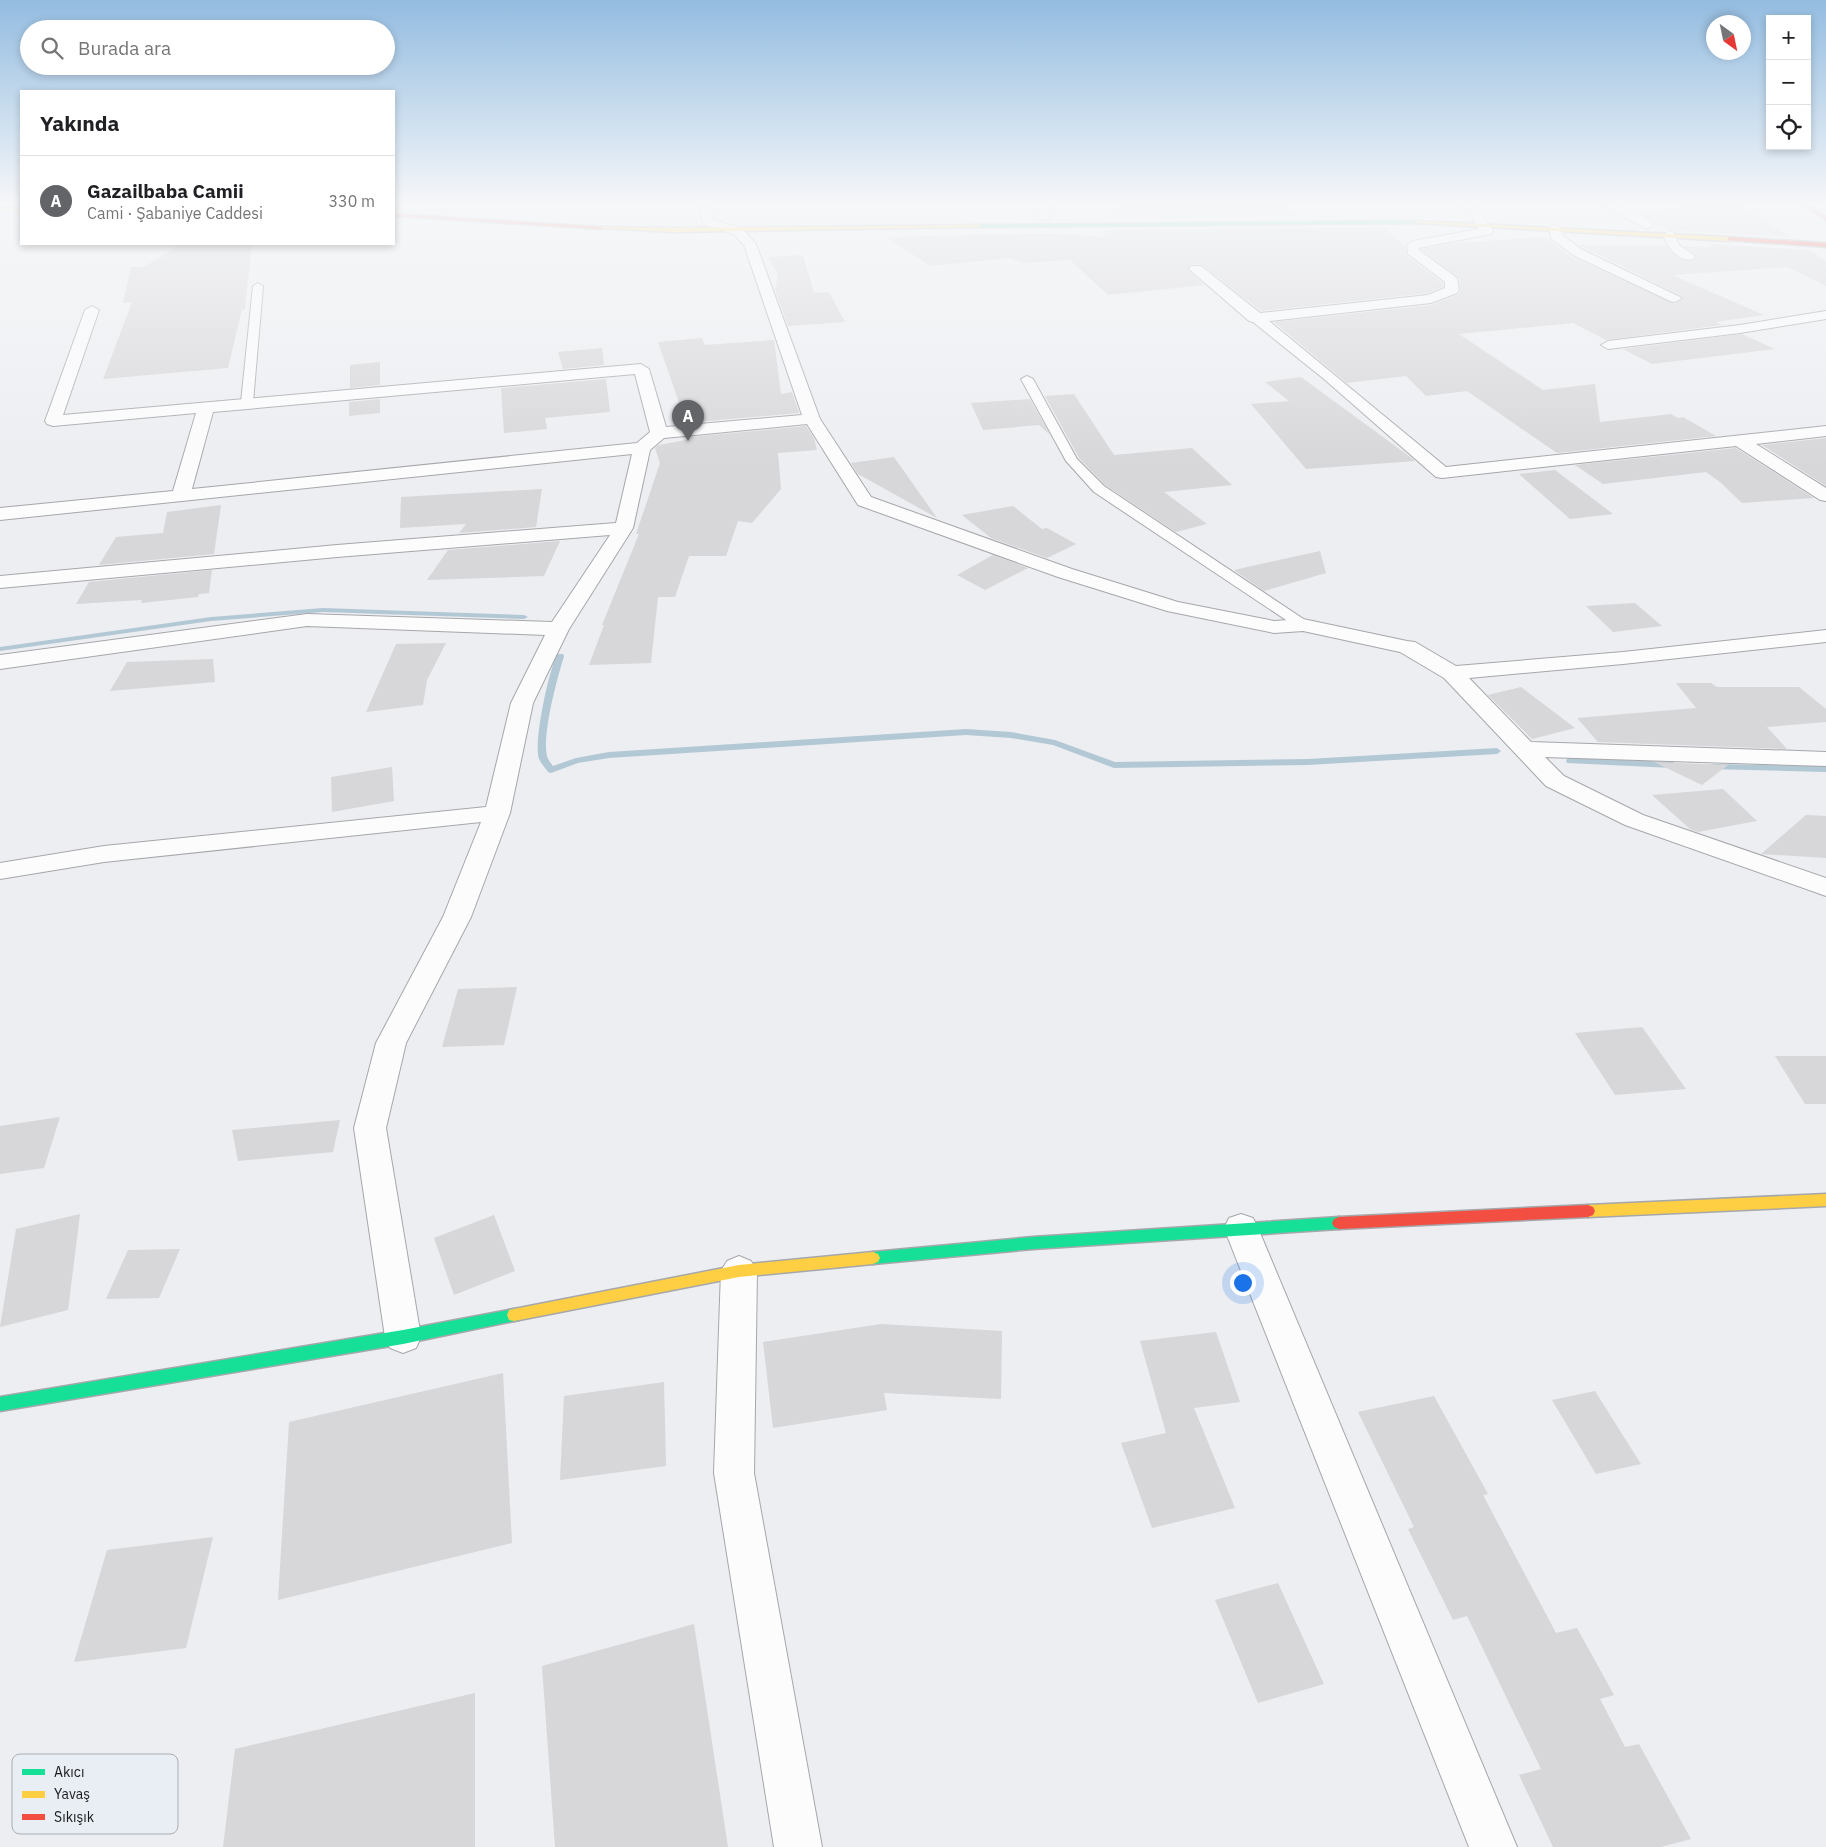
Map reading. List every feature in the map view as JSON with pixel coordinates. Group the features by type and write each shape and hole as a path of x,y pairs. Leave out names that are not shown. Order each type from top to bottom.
{"main road":[{"path":"0,1404 403,1337 738,1271 1034,1243 1241,1228 1826,1200"}],"street":[{"path":"767,291 812,419 864,501 1065,573 1174,607 1274,627 1303,625 1407,647 1452,673 1554,781 1634,820 1826,887"},
{"path":"1222,291 1329,376 1442,473 1826,431"},
{"path":"1254,318 1431,299 1449,291"},
{"path":"1661,291 1675,298"},
{"path":"92,310 53,421 247,402 640,369 659,433"},
{"path":"1608,345 1740,329 1826,315"},
{"path":"182,496 206,406"},
{"path":"0,514 642,448 659,433 812,419"},
{"path":"1738,440 1826,496"},
{"path":"403,1337 370,1128 391,1043 457,917 497,814 522,703 558,629 624,528 642,448"},
{"path":"0,582 346,550 624,528"},
{"path":"0,662 307,620 558,629"},
{"path":"1452,673 1623,658 1826,636"},
{"path":"1526,750 1826,759"},
{"path":"0,871 104,854 497,814"},
{"path":"1241,1228 1493,1847"},
{"path":"738,1271 734,1473 798,1847"}],"lane":[{"path":"247,402 258,291"},
{"path":"1027,379 1072,461 1099,490 1303,625"}],"building":[{"path":"126,291 247,291 245,309 242,309 228,368 103,379 132,302 123,303"},
{"path":"775,291 829,292 845,322 788,326"},
{"path":"1104,291 1145,291 1108,295"},
{"path":"1236,291 1433,291 1428,293 1261,311"},
{"path":"1460,291 1647,291 1675,304 1684,297 1672,291 1709,291 1764,315 1715,322 1722,325 1606,340 1573,323 1459,334 1543,390 1595,384 1600,422 1671,414 1678,418 1683,417 1716,436 1557,453 1467,391 1426,396 1406,376 1347,383 1274,322 1432,305 1459,294"},
{"path":"1742,334 1775,349 1652,364 1623,349"},
{"path":"702,338 705,345 774,340 781,394 792,392 799,413 686,423 658,342"},
{"path":"602,348 604,365 563,369 558,352"},
{"path":"380,362 380,385 350,388 350,365"},
{"path":"1301,377 1415,461 1306,469 1251,404 1289,401 1265,382"},
{"path":"606,379 610,412 545,418 547,429 504,433 501,388"},
{"path":"1074,394 1114,455 1192,448 1232,485 1164,492 1207,524 1176,532 1105,485 1079,458 1045,396"},
{"path":"380,399 380,413 349,416 349,402"},
{"path":"1030,399 1050,435 1039,425 983,430 971,403"},
{"path":"806,426 814,438 817,450 778,453 781,489 752,523 738,521 726,556 689,556 675,597 658,597 651,663 589,665 604,625 602,625 639,534 636,534 660,463 655,448 659,445 691,439 690,437"},
{"path":"1826,438 1826,486 1762,445"},
{"path":"1736,448 1814,498 1742,503 1720,482 1706,472 1603,484 1575,465"},
{"path":"894,457 937,518 858,474 851,463"},
{"path":"1555,470 1613,514 1570,519 1519,474"},
{"path":"542,489 536,527 459,533 466,524 400,528 401,497"},
{"path":"221,505 214,554 99,565 116,537 163,533 167,512"},
{"path":"1013,506 1042,529 1047,528 1076,544 1047,558 991,538 962,515"},
{"path":"560,541 544,576 427,580 448,550"},
{"path":"1320,551 1326,573 1264,591 1234,570"},
{"path":"993,555 1028,568 985,590 957,575"},
{"path":"212,570 209,593 199,594 198,597 141,603 142,600 76,604 89,582"},
{"path":"1635,603 1662,626 1613,632 1586,606"},
{"path":"446,643 427,680 423,705 366,712 396,644"},
{"path":"213,659 215,682 110,691 127,662"},
{"path":"1676,683 1711,683 1717,687 1799,687 1826,709 1826,722 1767,727 1787,749 1598,742 1577,718 1696,708"},
{"path":"1521,687 1575,728 1532,739 1488,695"},
{"path":"1654,762 1728,765 1702,785"},
{"path":"392,767 394,801 332,812 331,777"},
{"path":"1723,789 1757,821 1698,832 1690,829 1652,795"},
{"path":"1806,815 1826,816 1826,858 1761,854"},
{"path":"517,987 504,1045 442,1047 458,989"},
{"path":"1642,1027 1686,1089 1615,1095 1575,1033"},
{"path":"1775,1056 1826,1056 1826,1104 1805,1104"},
{"path":"60,1117 44,1168 0,1174 0,1126"},
{"path":"340,1120 333,1152 238,1161 232,1130"},
{"path":"80,1214 68,1310 0,1327 16,1229"},
{"path":"494,1215 515,1271 454,1295 434,1238"},
{"path":"180,1249 159,1298 106,1299 128,1250"},
{"path":"881,1324 1002,1331 1001,1399 884,1393 887,1410 773,1428 763,1342"},
{"path":"1216,1332 1240,1402 1194,1408 1235,1508 1152,1528 1121,1443 1166,1433 1140,1341"},
{"path":"503,1373 512,1543 278,1600 289,1422"},
{"path":"664,1382 666,1466 560,1480 564,1396"},
{"path":"1595,1391 1641,1464 1596,1474 1552,1400"},
{"path":"1434,1396 1488,1494 1483,1495 1556,1633 1577,1628 1614,1695 1600,1699 1625,1747 1639,1744 1691,1839 1661,1847 1553,1847 1519,1775 1541,1769 1467,1616 1453,1620 1408,1529 1414,1527 1358,1412"},
{"path":"213,1537 186,1648 74,1662 107,1550"},
{"path":"1278,1583 1324,1684 1258,1703 1215,1600"},
{"path":"694,1624 728,1847 555,1847 542,1666"},
{"path":"475,1693 475,1847 223,1847 235,1749"}],"waterway":[{"path":"0,649 211,619 323,610 524,617"},
{"path":"560,656 551,691 542,748 544,760 551,770 576,761 609,755 966,732 1011,735 1055,743 1114,765 1308,762 1497,751"},
{"path":"1570,761 1673,765"},
{"path":"1712,767 1826,769"}],"traffic: fast":[{"path":"873,1258 1033,1243 1339,1223"},
{"path":"0,1404 403,1337 514,1315"}],"traffic: slow":[{"path":"1588,1211 1826,1200"},
{"path":"514,1315 739,1271 873,1258"}],"traffic: jam":[{"path":"1339,1223 1588,1211"}],"place":[{"name":"Gazailbaba Camii","path":"688,441"}]}
